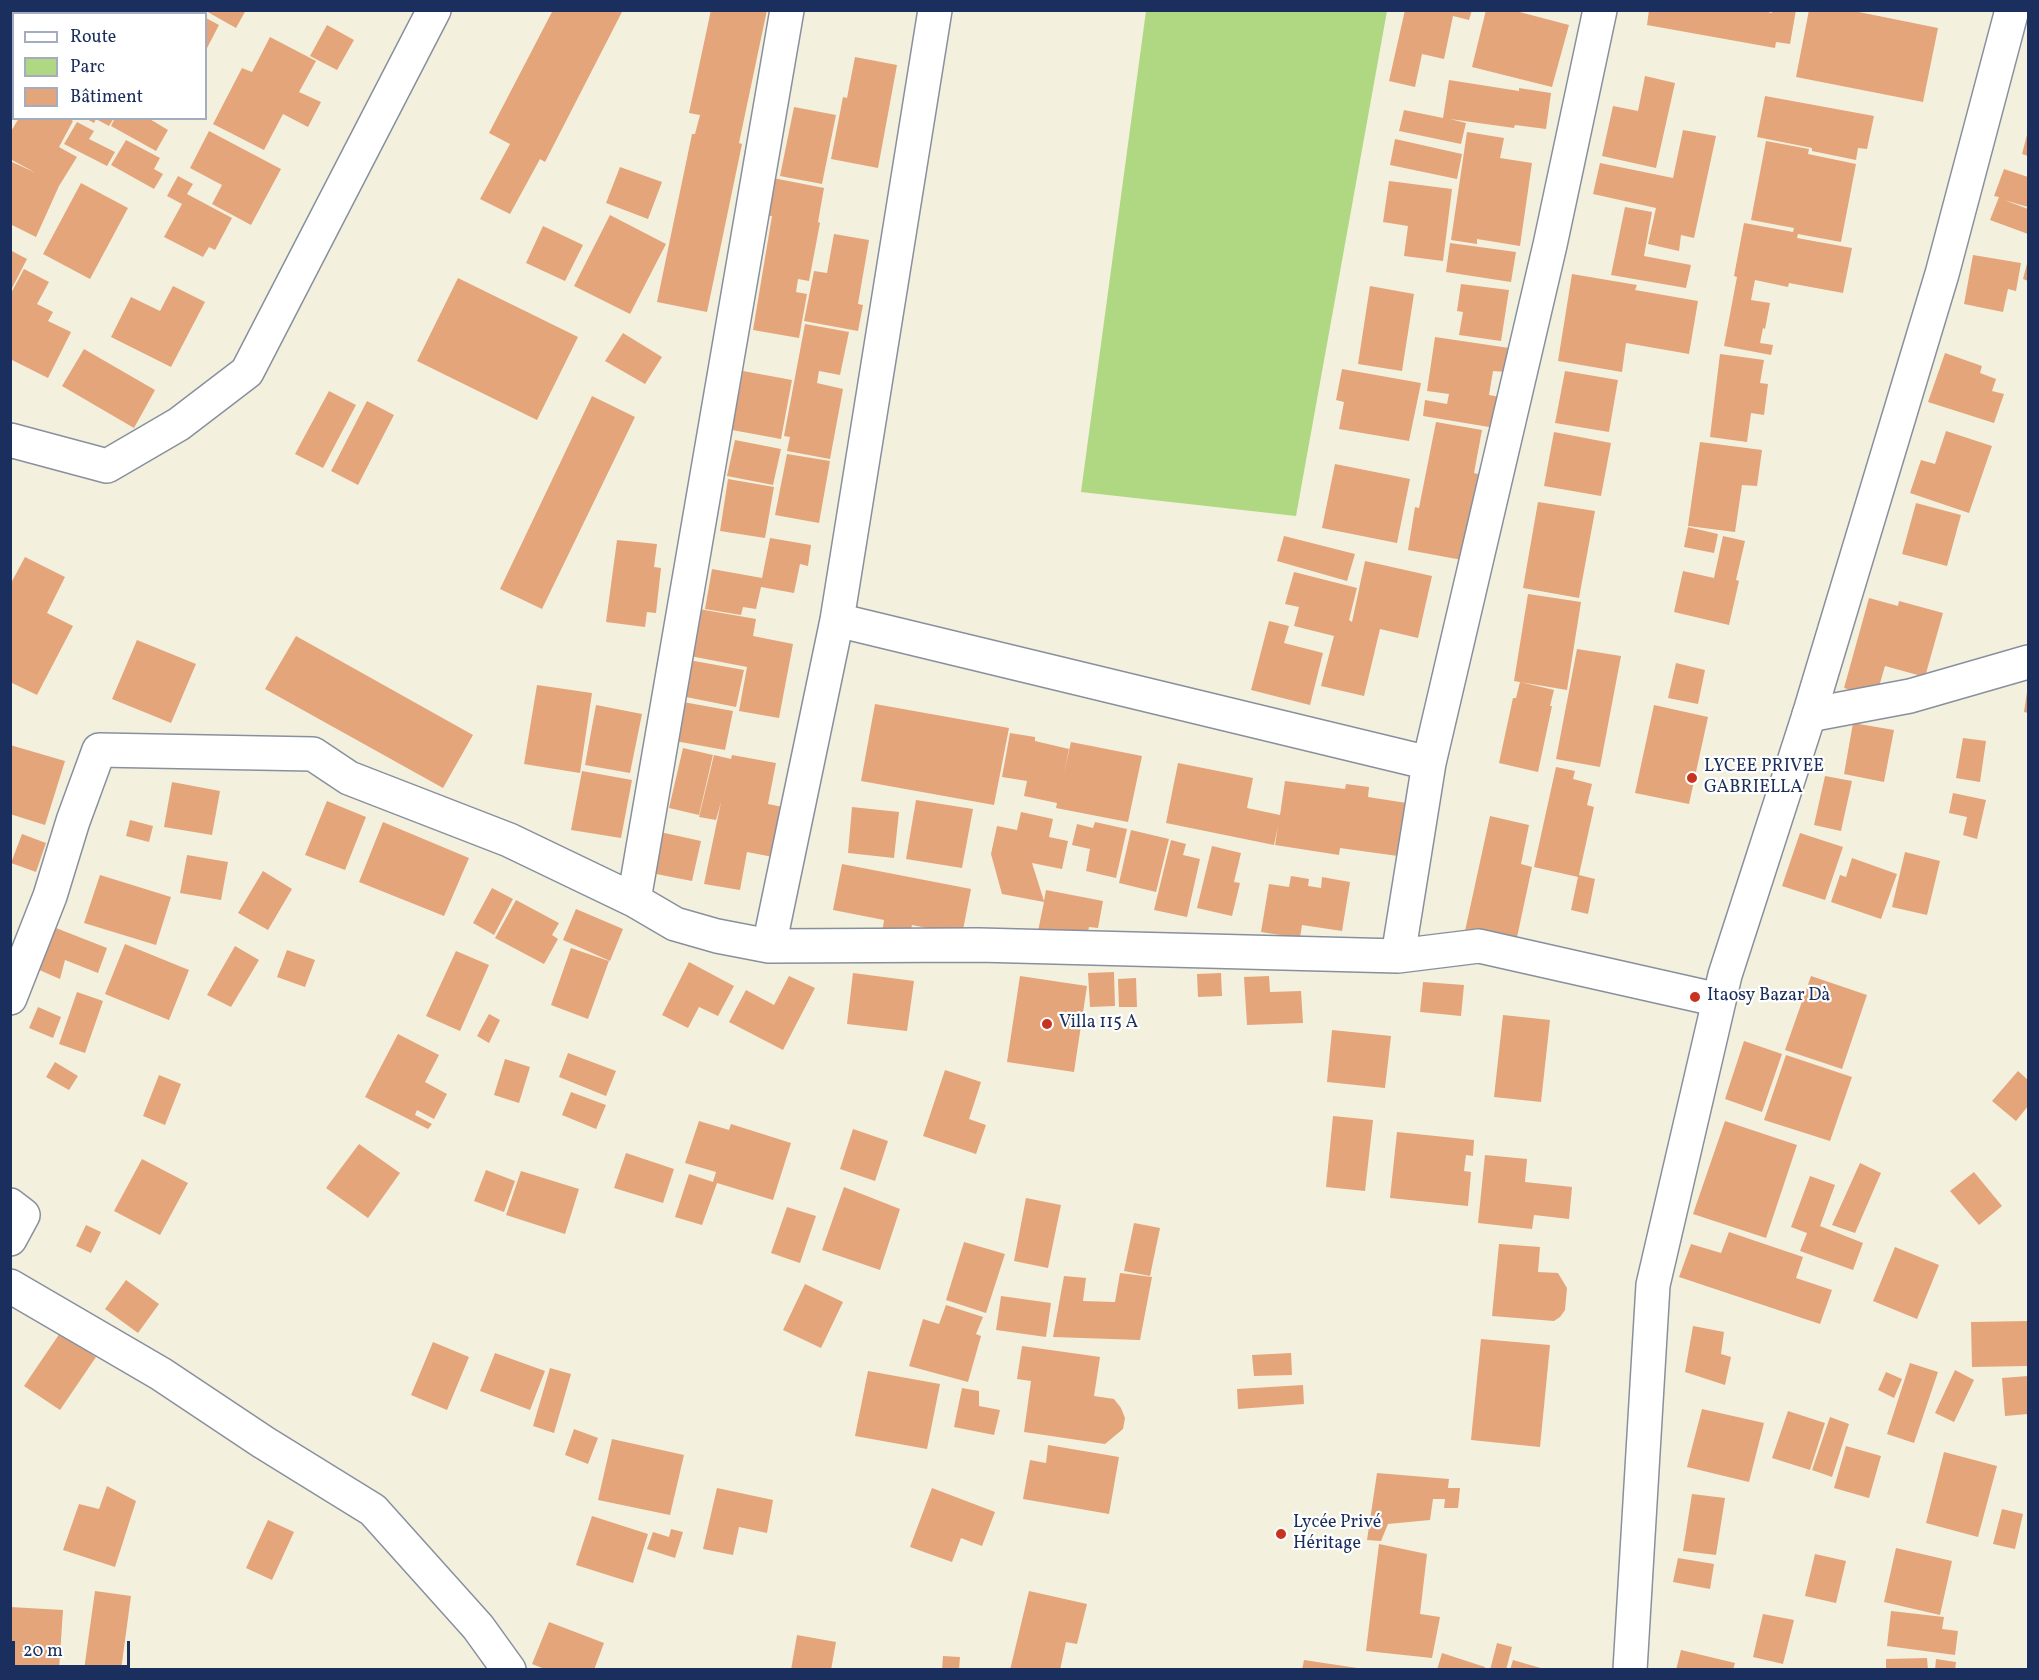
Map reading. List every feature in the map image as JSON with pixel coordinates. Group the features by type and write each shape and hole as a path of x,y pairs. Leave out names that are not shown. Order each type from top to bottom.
{"street":[{"path":"10,440 107,465 179,424 247,372 434,10"},
{"path":"634,900 787,10"},
{"path":"769,946 837,620 935,10"},
{"path":"1398,956 1429,763 1550,245 1600,10"},
{"path":"1630,1670 1653,1285 1719,1000 1739,929 1809,715 1942,274 2012,10"},
{"path":"837,620 1429,763"},
{"path":"1809,715 1910,696 2028,662"},
{"path":"10,998 50,896 73,821 99,750 314,754 349,778 509,840 634,900 675,924 717,936 769,946 979,945 1398,956 1479,946 1719,1000"},
{"path":"10,1205 23,1215 10,1239"},
{"path":"10,1286 161,1374 263,1442 373,1510 478,1627 509,1670"}],"green space":[{"path":"1146,11 1387,11 1296,516 1081,492"}],"building":[{"path":"154,10 192,10 195,12 153,12"},
{"path":"204,10 246,10 236,28"},
{"path":"553,10 623,10 545,162 540,159 510,214 480,199 510,144 489,133"},
{"path":"711,10 767,10 707,312 657,302 692,134 695,134 700,115 689,113"},
{"path":"1405,10 1472,10 1469,20 1453,16 1444,59 1422,54 1415,87 1389,81"},
{"path":"1486,10 1512,10 1569,25 1552,87 1472,67"},
{"path":"1649,10 1760,10 1772,13 1772,10 1796,10 1790,44 1776,42 1775,48 1647,25"},
{"path":"1809,10 1849,10 1938,28 1923,102 1796,77"},
{"path":"207,19 219,25 207,48"},
{"path":"327,25 354,40 337,70 310,56"},
{"path":"270,37 316,61 299,92 321,102 308,127 283,114 264,150 213,124 242,68 252,72"},
{"path":"855,57 897,65 878,168 831,159 843,97 847,98"},
{"path":"1645,76 1675,83 1656,168 1602,156 1613,106 1638,111"},
{"path":"1449,80 1519,91 1519,88 1551,93 1546,129 1515,125 1514,128 1450,119 1466,123 1461,144 1399,131 1404,110 1443,118"},
{"path":"1765,96 1874,116 1867,149 1858,148 1856,160 1757,137"},
{"path":"794,107 836,115 822,184 780,176"},
{"path":"18,120 73,121 59,147 77,157 59,186 36,237 10,224 10,161 36,173 10,159 10,133"},
{"path":"98,120 113,120 109,126"},
{"path":"114,120 151,120 168,130 156,151 111,126"},
{"path":"77,122 94,131 89,139 115,152 107,166 64,144"},
{"path":"1683,130 1716,136 1694,238 1681,235 1679,251 1648,244 1656,208 1593,194 1600,163 1673,178"},
{"path":"209,131 281,169 251,225 212,204 222,185 190,168"},
{"path":"2028,131 2028,156 2022,154"},
{"path":"1467,132 1504,138 1500,158 1532,163 1520,246 1477,239 1477,244 1451,240"},
{"path":"1395,139 1462,154 1457,179 1390,165"},
{"path":"126,140 160,158 154,169 163,174 154,189 111,165"},
{"path":"1766,141 1809,149 1808,154 1856,164 1841,242 1798,234 1797,238 1852,248 1843,293 1789,283 1788,287 1755,280 1751,300 1770,303 1760,343 1773,345 1771,355 1724,346 1744,223 1793,232 1794,228 1751,220"},
{"path":"620,167 662,182 648,219 606,203"},
{"path":"2004,169 2028,177 2028,207 2004,200 2028,209 2028,234 1990,220 1999,197 1994,196"},
{"path":"178,176 193,184 187,194 232,218 215,250 209,247 203,257 164,237 182,204 167,196"},
{"path":"773,178 824,188 809,281 798,279 796,292 807,294 799,338 753,330 772,216 765,216"},
{"path":"1389,181 1452,189 1443,261 1404,256 1408,226 1383,222"},
{"path":"81,183 128,208 90,279 43,254"},
{"path":"1625,207 1652,212 1644,256 1691,265 1686,288 1611,275"},
{"path":"610,215 666,244 630,314 574,286"},
{"path":"543,226 583,245 565,281 526,263"},
{"path":"834,234 869,240 858,304 863,305 858,331 804,321 814,271 827,273"},
{"path":"1450,243 1516,252 1511,282 1446,272"},
{"path":"10,250 27,259 10,292"},
{"path":"1973,255 2021,263 2016,291 2008,289 2003,312 1964,304"},
{"path":"2028,260 2028,281 2023,279"},
{"path":"24,269 49,282 37,304 53,312 48,321 71,332 48,378 10,359 10,295"},
{"path":"1572,274 1637,285 1635,290 1698,301 1689,354 1626,343 1622,372 1558,361"},
{"path":"458,278 578,337 537,420 417,361"},
{"path":"1461,284 1509,290 1501,341 1459,335 1463,312 1457,311"},
{"path":"173,286 205,302 171,367 111,337 131,297 160,311"},
{"path":"1370,286 1414,294 1402,371 1358,364"},
{"path":"805,324 849,332 840,375 819,371 817,383 843,389 830,459 787,451 790,437 784,436"},
{"path":"623,333 662,357 645,384 605,361"},
{"path":"1435,337 1509,348 1505,372 1493,371 1489,395 1500,397 1495,428 1423,416 1425,400 1447,404 1449,394 1427,391"},
{"path":"84,349 155,390 134,428 62,386"},
{"path":"1945,353 1982,366 1980,373 1996,379 1992,391 2004,394 1994,423 1928,402"},
{"path":"1720,354 1764,360 1760,383 1768,384 1764,415 1751,413 1747,442 1710,437"},
{"path":"1342,369 1421,383 1409,441 1339,429 1344,402 1336,400"},
{"path":"743,371 792,380 781,439 732,430"},
{"path":"1565,371 1618,380 1609,432 1555,423"},
{"path":"329,391 356,405 323,468 295,454"},
{"path":"592,396 635,417 542,609 500,589"},
{"path":"367,401 394,415 358,485 331,471"},
{"path":"1436,422 1482,430 1474,473 1487,476 1462,560 1408,550 1415,507 1419,508"},
{"path":"1946,431 1992,446 1969,513 1910,493 1921,460 1935,464"},
{"path":"1554,432 1611,443 1601,496 1544,486"},
{"path":"735,440 781,449 773,485 727,476"},
{"path":"1700,442 1762,450 1757,486 1742,485 1735,532 1688,526"},
{"path":"787,454 830,461 819,523 775,515"},
{"path":"1335,464 1410,479 1397,543 1322,528"},
{"path":"728,479 774,487 765,538 720,531"},
{"path":"1538,502 1595,511 1579,598 1523,588"},
{"path":"1916,503 1961,515 1947,566 1902,554"},
{"path":"1688,527 1718,534 1714,553 1684,547"},
{"path":"1284,536 1355,554 1347,581 1277,561"},
{"path":"1723,536 1745,541 1729,625 1674,612 1683,571 1714,578"},
{"path":"770,538 811,545 808,566 800,564 794,593 761,587 756,609 743,607 741,615 705,609 712,569 762,578"},
{"path":"617,540 657,544 654,567 661,568 656,613 647,612 645,627 606,622"},
{"path":"25,557 65,577 47,613 73,626 37,695 10,682 10,585"},
{"path":"1365,561 1432,576 1418,638 1380,629 1364,696 1321,686 1334,636 1294,626 1299,607 1285,604 1294,572 1357,588 1349,620 1352,622"},
{"path":"1528,594 1581,602 1567,690 1514,681"},
{"path":"1869,598 1898,606 1899,601 1943,613 1925,677 1885,666 1876,697 1844,688"},
{"path":"699,609 756,619 753,636 793,644 779,718 739,711 747,667 690,656"},
{"path":"1269,621 1289,626 1284,643 1323,653 1310,705 1251,690"},
{"path":"296,636 473,735 443,788 265,689"},
{"path":"137,640 196,664 171,723 112,699"},
{"path":"1577,649 1621,656 1600,767 1556,759"},
{"path":"689,660 744,670 736,707 681,696"},
{"path":"1676,663 1705,670 1698,704 1668,698"},
{"path":"1520,682 1554,690 1538,772 1499,763 1513,698 1516,698"},
{"path":"537,685 592,693 580,773 524,764"},
{"path":"2028,693 2028,713 2024,712"},
{"path":"683,702 733,711 725,750 675,741"},
{"path":"875,704 1009,728 994,805 861,781"},
{"path":"596,705 642,714 630,773 585,765"},
{"path":"1654,705 1708,717 1689,804 1635,793"},
{"path":"1853,723 1894,730 1884,782 1844,774"},
{"path":"1010,733 1035,737 1035,741 1069,749 1064,773 1071,742 1142,756 1128,822 1056,808 1057,803 1024,796 1027,781 1002,777"},
{"path":"1963,738 1986,741 1980,782 1956,778"},
{"path":"10,745 65,761 45,825 10,814"},
{"path":"683,748 713,755 699,815 669,808"},
{"path":"714,755 731,759 732,755 776,763 768,804 783,807 773,857 747,852 740,890 704,884 721,802 716,820 699,817"},
{"path":"1178,763 1253,778 1247,808 1280,815 1285,781 1345,789 1346,784 1369,787 1368,797 1413,804 1405,857 1340,848 1339,855 1275,845 1278,826 1274,845 1166,823"},
{"path":"1556,767 1575,771 1573,779 1592,784 1587,805 1594,807 1579,875 1595,879 1588,914 1571,910 1578,877 1534,867"},
{"path":"582,771 632,780 621,838 571,830"},
{"path":"1825,776 1852,781 1841,831 1814,825"},
{"path":"172,782 220,791 212,835 164,827"},
{"path":"1953,793 1986,800 1977,839 1963,835 1967,817 1949,813"},
{"path":"916,800 973,809 962,868 906,859"},
{"path":"327,801 366,817 345,870 305,855"},
{"path":"852,807 899,812 894,858 848,853"},
{"path":"1021,812 1053,819 1049,837 1068,841 1062,869 1032,863 1044,901 1046,890 1103,901 1098,928 1089,927 1085,945 1037,936 1044,902 1002,894 991,854 997,826 1017,830"},
{"path":"1490,816 1529,825 1521,864 1532,867 1516,942 1465,931"},
{"path":"130,820 153,826 149,842 126,836"},
{"path":"383,822 469,858 444,916 359,882"},
{"path":"1095,822 1127,829 1116,878 1086,871 1090,849 1072,845 1077,824 1093,828"},
{"path":"1131,830 1169,839 1156,892 1119,883"},
{"path":"660,832 701,841 692,881 651,873"},
{"path":"1800,833 1843,847 1825,900 1782,886"},
{"path":"22,834 46,843 36,872 11,863"},
{"path":"1171,840 1186,844 1183,855 1200,859 1187,917 1154,910"},
{"path":"1212,846 1241,853 1234,882 1240,883 1232,916 1197,908"},
{"path":"1905,852 1940,861 1927,915 1892,907"},
{"path":"187,855 228,862 221,900 180,893"},
{"path":"1852,858 1897,874 1881,919 1831,902 1840,875 1846,877"},
{"path":"842,864 971,889 962,935 912,925 909,939 882,933 884,920 833,910"},
{"path":"263,871 292,889 268,930 238,913"},
{"path":"100,875 171,897 156,945 84,923"},
{"path":"1291,876 1309,879 1308,886 1321,888 1322,877 1350,882 1342,931 1302,925 1300,938 1261,932 1269,884 1289,887"},
{"path":"492,888 513,899 494,935 473,923"},
{"path":"516,900 559,923 552,935 558,939 544,964 495,938"},
{"path":"576,909 623,929 610,961 563,940"},
{"path":"56,928 107,948 98,973 65,960 60,979 37,969"},
{"path":"125,944 189,970 169,1020 105,994"},
{"path":"235,946 259,960 231,1007 207,995"},
{"path":"571,948 609,961 588,1019 551,1005"},
{"path":"287,950 315,960 305,987 277,977"},
{"path":"456,951 489,965 460,1031 426,1016"},
{"path":"689,962 734,986 718,1016 699,1007 688,1028 662,1015"},
{"path":"1114,972 1115,1006 1090,1007 1088,973"},
{"path":"853,973 914,981 907,1031 847,1024"},
{"path":"1221,973 1222,996 1198,997 1197,974"},
{"path":"789,976 815,988 783,1050 729,1022 746,990 774,1005"},
{"name":"Villa 115 A","path":"1020,976 1087,986 1074,1072 1007,1062"},
{"path":"1269,976 1270,992 1301,991 1303,1023 1247,1025 1244,977"},
{"path":"1811,976 1867,995 1842,1069 1785,1050"},
{"path":"1136,978 1137,1007 1119,1007 1118,979"},
{"path":"1423,982 1464,985 1461,1016 1420,1012"},
{"path":"77,992 103,1001 85,1053 59,1044"},
{"path":"38,1007 61,1017 53,1038 29,1028"},
{"path":"489,1014 500,1020 489,1043 477,1036"},
{"path":"1503,1015 1550,1020 1541,1102 1494,1097"},
{"path":"1332,1030 1391,1036 1385,1088 1327,1082"},
{"path":"398,1034 439,1055 425,1082 447,1094 434,1119 417,1110 415,1115 432,1124 428,1129 365,1097"},
{"path":"1744,1041 1782,1054 1762,1112 1725,1099"},
{"path":"568,1053 616,1071 606,1096 559,1077"},
{"path":"1786,1055 1852,1077 1830,1141 1764,1120"},
{"path":"505,1059 530,1067 519,1103 494,1095"},
{"path":"55,1062 78,1076 69,1090 46,1077"},
{"path":"945,1070 981,1082 969,1119 986,1125 976,1154 923,1136"},
{"path":"2018,1071 2028,1080 2028,1106 2016,1121 1992,1101"},
{"path":"159,1075 181,1084 165,1125 143,1116"},
{"path":"571,1092 606,1105 596,1129 562,1115"},
{"path":"1333,1116 1373,1120 1365,1191 1326,1187"},
{"path":"699,1121 729,1130 731,1124 791,1143 773,1200 717,1183 702,1225 675,1217 689,1174 713,1182 716,1172 685,1163"},
{"path":"1725,1121 1797,1145 1766,1238 1693,1214"},
{"path":"853,1129 888,1141 875,1181 840,1169"},
{"path":"1397,1132 1474,1140 1473,1156 1466,1155 1464,1171 1471,1172 1468,1206 1390,1198"},
{"path":"359,1144 400,1173 368,1218 326,1188"},
{"path":"626,1153 674,1169 663,1203 614,1188"},
{"path":"1485,1155 1527,1159 1525,1182 1572,1187 1569,1219 1534,1215 1532,1229 1478,1223"},
{"path":"142,1159 188,1183 160,1235 114,1211"},
{"path":"1860,1163 1881,1173 1855,1233 1832,1225"},
{"path":"486,1170 515,1181 504,1212 474,1201"},
{"path":"521,1171 579,1189 565,1234 506,1215"},
{"path":"1974,1172 2002,1206 1979,1225 1950,1191"},
{"path":"1810,1176 1835,1185 1820,1226 1863,1243 1853,1270 1800,1251 1807,1233 1791,1227"},
{"path":"844,1187 900,1209 880,1270 822,1250"},
{"path":"1026,1198 1061,1205 1048,1268 1014,1261"},
{"path":"787,1207 816,1216 800,1263 771,1253"},
{"path":"1134,1223 1160,1228 1150,1276 1124,1271"},
{"path":"86,1225 101,1232 91,1253 76,1246"},
{"path":"1729,1232 1803,1257 1796,1278 1832,1290 1820,1324 1679,1277 1691,1244 1721,1253"},
{"path":"964,1242 1005,1254 986,1313 946,1300"},
{"path":"1499,1244 1540,1247 1538,1272 1558,1273 1567,1288 1565,1310 1560,1317 1554,1321 1492,1316"},
{"path":"1895,1247 1939,1265 1917,1319 1873,1301"},
{"path":"1120,1273 1152,1277 1140,1340 1053,1337 1064,1276 1086,1278 1083,1301 1115,1302"},
{"path":"126,1280 159,1304 138,1333 105,1309"},
{"path":"805,1284 843,1302 821,1348 783,1330"},
{"path":"1001,1296 1051,1303 1046,1337 996,1330"},
{"path":"946,1305 983,1317 976,1334 981,1336 968,1382 909,1366 923,1319 939,1324"},
{"path":"2028,1321 2028,1366 1972,1367 1971,1322"},
{"path":"1693,1326 1724,1332 1721,1354 1731,1357 1725,1385 1685,1372"},
{"path":"60,1333 96,1357 60,1410 24,1386"},
{"path":"1481,1339 1550,1345 1540,1447 1471,1440"},
{"path":"433,1342 469,1357 447,1410 411,1395"},
{"path":"1022,1346 1100,1357 1094,1396 1114,1399 1125,1418 1123,1429 1105,1444 1024,1432 1031,1381 1017,1379"},
{"path":"495,1353 545,1371 530,1410 480,1391"},
{"path":"1291,1353 1292,1375 1254,1376 1252,1355"},
{"path":"1910,1363 1938,1372 1914,1443 1887,1434"},
{"path":"550,1368 571,1374 554,1433 533,1426"},
{"path":"1955,1370 1974,1380 1954,1422 1935,1413"},
{"path":"868,1371 940,1384 927,1449 855,1436"},
{"path":"1886,1372 1902,1379 1894,1398 1878,1390"},
{"path":"2028,1376 2028,1414 2005,1416 2002,1378"},
{"path":"1303,1385 1304,1404 1238,1409 1237,1389"},
{"path":"962,1388 979,1391 979,1406 1000,1410 994,1435 954,1427"},
{"path":"1702,1409 1764,1423 1749,1482 1687,1467"},
{"path":"1788,1411 1825,1423 1810,1470 1772,1458"},
{"path":"1830,1417 1849,1424 1832,1477 1812,1470"},
{"path":"574,1429 598,1438 588,1464 565,1455"},
{"path":"612,1439 684,1455 670,1515 598,1500"},
{"path":"1048,1445 1119,1457 1109,1514 1023,1499 1030,1460 1046,1463"},
{"path":"1846,1446 1881,1456 1869,1498 1834,1488"},
{"path":"1944,1452 1997,1466 1978,1537 1926,1523"},
{"path":"1377,1473 1449,1479 1448,1488 1460,1488 1458,1508 1444,1508 1445,1499 1433,1499 1430,1520 1388,1524 1381,1541 1367,1540"},
{"path":"107,1486 136,1501 115,1567 63,1550 79,1504 99,1509"},
{"path":"717,1488 773,1500 767,1533 739,1527 733,1555 703,1549"},
{"path":"932,1488 995,1512 982,1546 961,1538 952,1562 910,1547"},
{"path":"1692,1494 1725,1498 1716,1555 1683,1551"},
{"path":"2002,1509 2023,1514 2015,1549 1993,1544"},
{"path":"592,1516 648,1534 633,1583 576,1565"},
{"path":"268,1520 294,1532 272,1580 246,1568"},
{"path":"671,1529 683,1532 675,1558 647,1549 653,1532 669,1537"},
{"path":"1379,1544 1427,1554 1420,1614 1440,1617 1432,1658 1366,1651"},
{"path":"1896,1548 1952,1561 1940,1615 1884,1602"},
{"path":"1815,1554 1846,1561 1836,1603 1805,1596"},
{"path":"1678,1558 1714,1564 1710,1589 1673,1582"},
{"path":"95,1591 131,1596 121,1670 84,1670"},
{"path":"1029,1591 1087,1604 1077,1644 1066,1642 1060,1670 1010,1670"},
{"path":"10,1607 63,1610 59,1670 10,1670"},
{"path":"1891,1611 1944,1617 1942,1629 1958,1631 1955,1655 1887,1646"},
{"path":"1763,1614 1794,1620 1783,1664 1753,1657"},
{"path":"549,1622 604,1643 594,1670 547,1670 532,1664"},
{"path":"797,1635 836,1642 831,1670 791,1670"},
{"path":"1497,1643 1512,1647 1506,1670 1490,1670"},
{"path":"1681,1650 1735,1663 1733,1670 1676,1670"},
{"path":"1442,1653 1485,1667 1484,1670 1437,1670"},
{"path":"943,1656 960,1657 959,1670 942,1670"},
{"path":"1927,1658 1928,1670 1886,1670 1886,1659"},
{"path":"1936,1659 1956,1662 1955,1670 1935,1670"},
{"path":"1304,1660 1357,1668 1357,1670 1302,1670"},
{"path":"1513,1660 1544,1669 1544,1670 1510,1670"}],"place":[{"name":"LYCEE PRIVEE GABRIELLA","path":"1692,778"},
{"name":"Itaosy Bazar Dà","path":"1695,997"},
{"name":"Villa 115 A","path":"1047,1024"},
{"name":"Lycée Privé Héritage","path":"1281,1534"}]}
